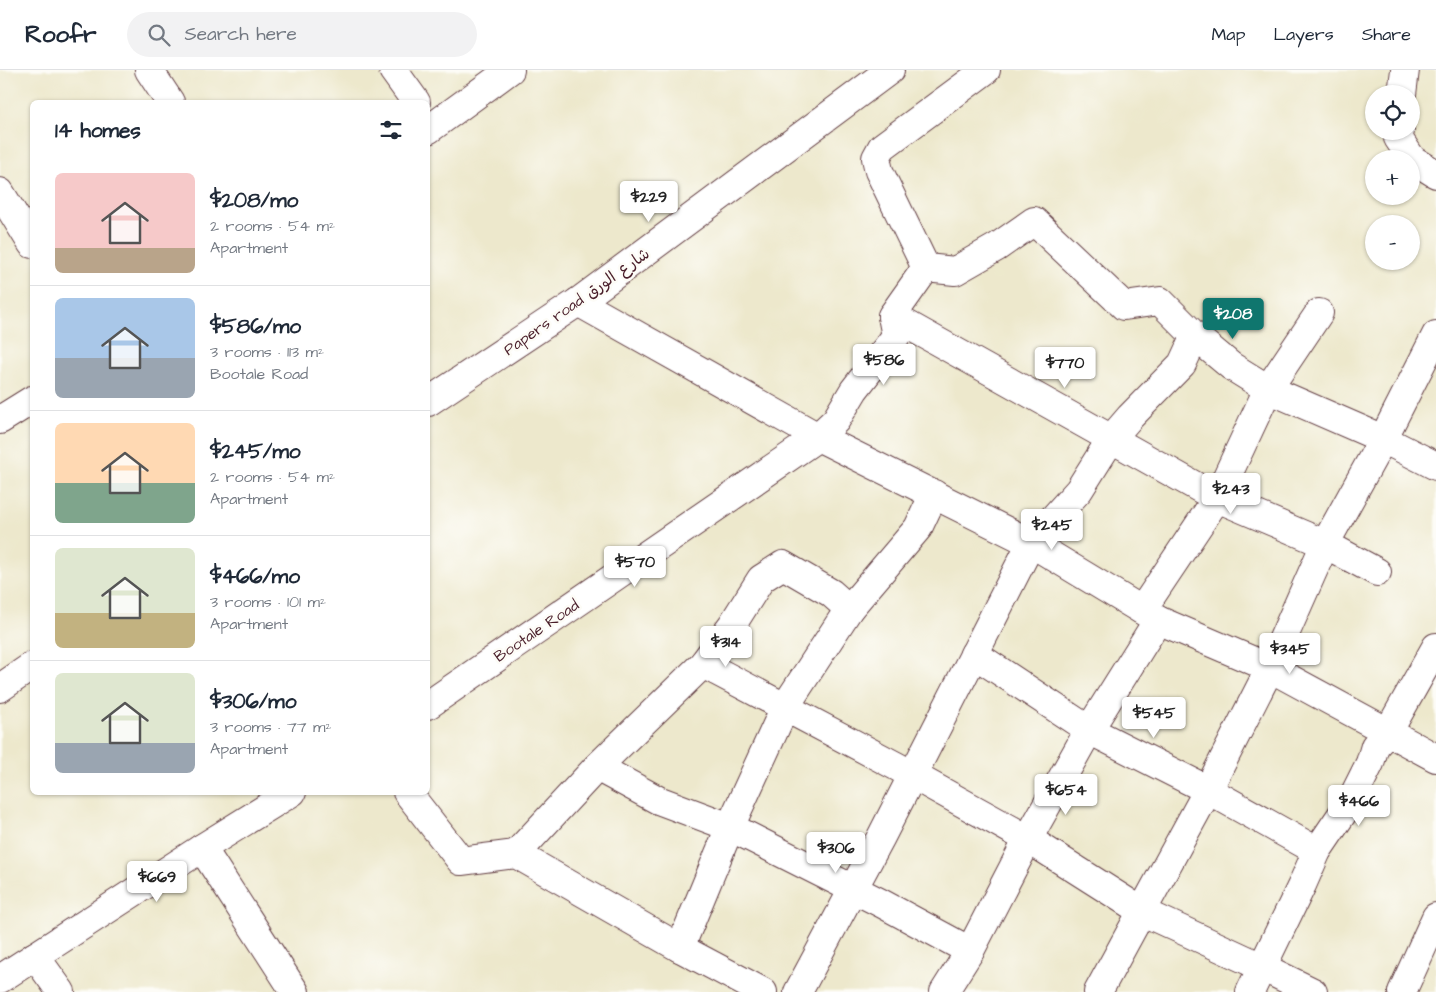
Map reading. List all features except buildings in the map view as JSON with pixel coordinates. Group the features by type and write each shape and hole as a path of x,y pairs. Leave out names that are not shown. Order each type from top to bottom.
{"street":[{"path":"149,70 169,100"},
{"path":"393,70 415,100"},
{"path":"430,124 510,70"},
{"name":"Papers road شارع الورق","path":"430,401 578,302 890,70"},
{"path":"926,268 879,171 876,158 882,147 986,70"},
{"path":"1403,85 1405,70"},
{"path":"1399,140 1412,160 1436,174"},
{"path":"0,192 30,241"},
{"path":"926,268 955,271 997,247 1034,221 1124,306 1160,301 1195,336 1231,366 1268,389 1383,439 1436,466"},
{"path":"926,268 892,316 1217,498 1325,544 1377,572"},
{"path":"578,302 818,437 1031,543 1150,615 1270,668 1436,758"},
{"path":"944,992 970,952 1028,839 1150,615 1217,498 1268,389 1319,313"},
{"name":"Bootale Road","path":"430,704 818,437 836,420 854,390 896,336 892,316"},
{"path":"1098,992 1208,790 1270,668 1325,544 1383,439 1436,335"},
{"path":"798,992 1031,543 1079,490 1111,439 1130,416 1182,364 1195,336"},
{"path":"0,420 30,401"},
{"path":"680,948 730,827 785,707 850,609 918,528 934,494"},
{"path":"516,854 597,767 703,664 732,625 761,579 783,564 831,593 850,609"},
{"path":"1250,992 1317,851 1351,801 1370,763 1374,746 1388,732 1436,647"},
{"path":"974,654 1089,730 1208,790 1317,851"},
{"path":"703,664 1028,839 1143,912 1262,966 1313,992"},
{"path":"0,688 30,667"},
{"path":"597,767 658,800 730,827 881,903 970,952"},
{"path":"0,979 287,795"},
{"path":"409,795 461,861 516,854 680,948 763,992"},
{"path":"202,848 295,992"},
{"path":"1402,992 1436,917"},
{"path":"35,956 62,992"}]}
